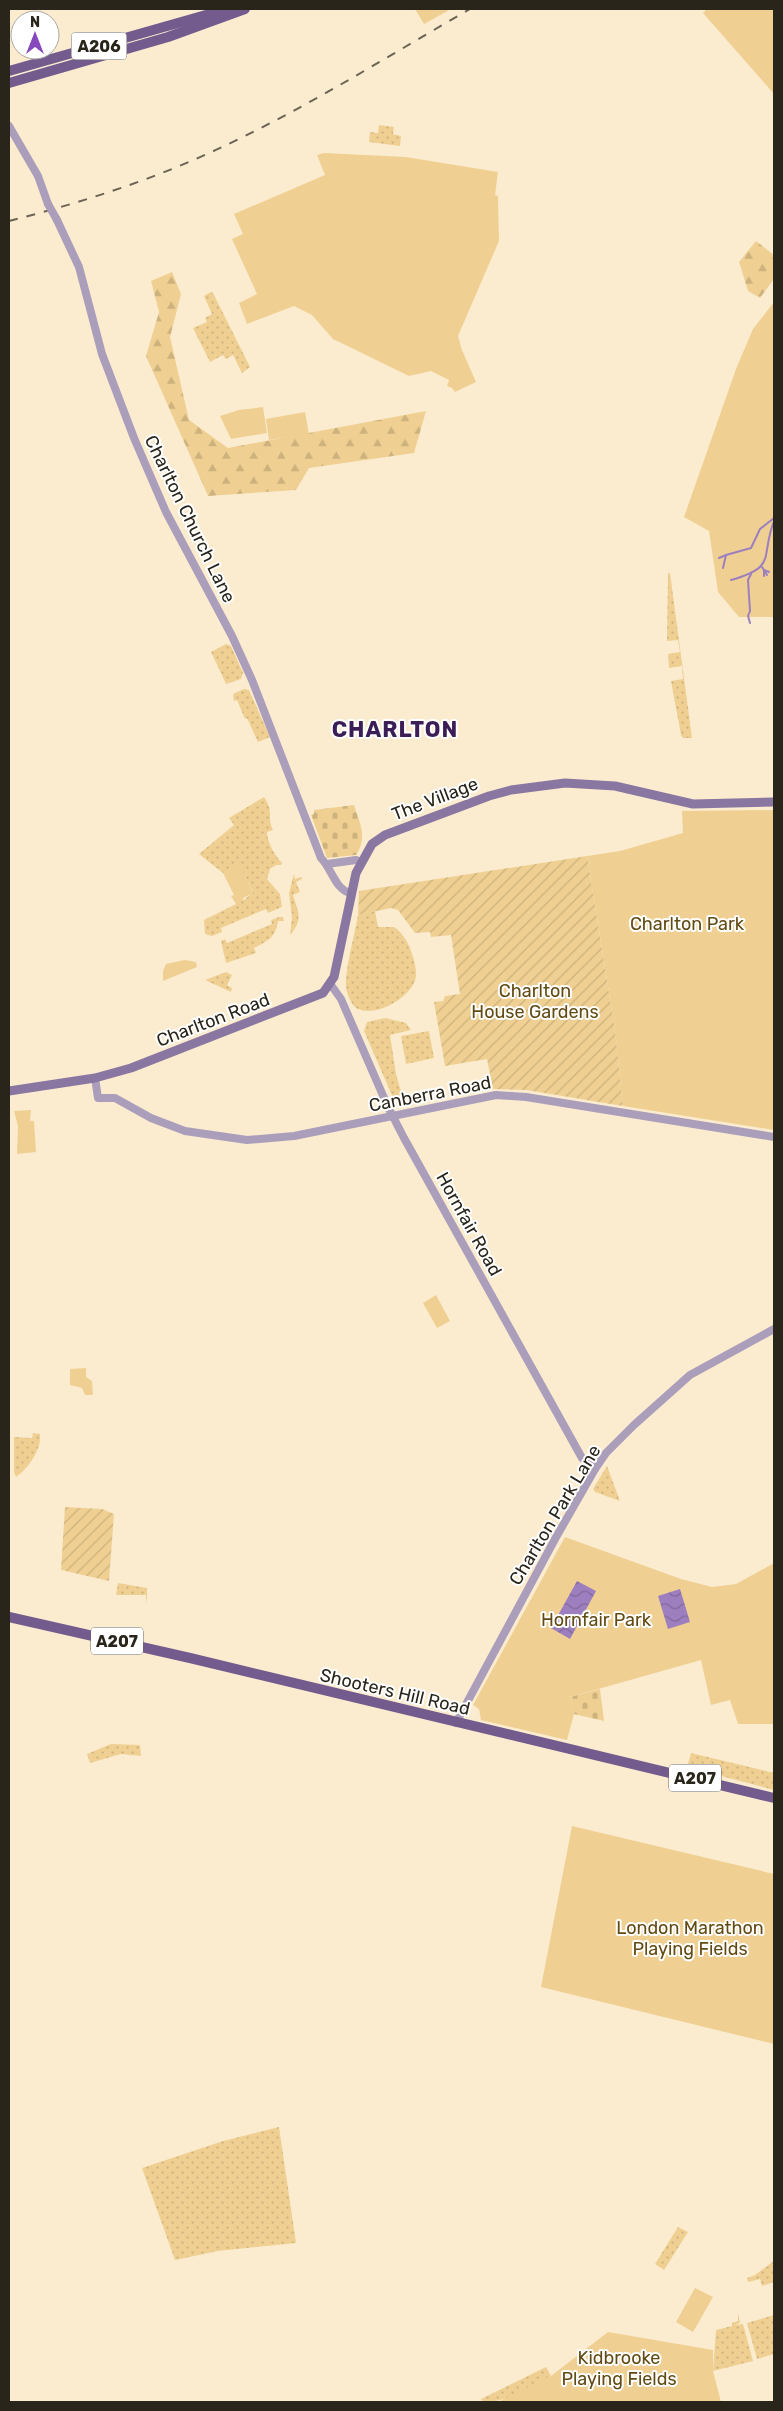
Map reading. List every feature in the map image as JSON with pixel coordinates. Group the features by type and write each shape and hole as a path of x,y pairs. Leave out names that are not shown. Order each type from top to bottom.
{"main road":[{"name":"A206","path":"11,70 227,9"},
{"name":"A206","path":"9,83 168,37 245,9"},
{"name":"The Village","path":"350,893 361,862 377,840 468,803 511,790 565,783 615,786 693,804 774,802"},
{"path":"331,985 337,968 350,893"},
{"name":"Charlton Road","path":"9,1091 95,1078 173,1054 314,998 331,985"},
{"name":"Shooters Hill Road","path":"9,1617 190,1658 774,1798"}],"street":[{"path":"9,79 28,76"},
{"name":"Charlton Church Lane","path":"9,126 28,158 33,161 40,171 40,181 46,200 77,261 102,354 134,438 172,524 232,636 277,740 321,858 327,864 340,888 350,893"},
{"path":"327,864 356,860 361,862"},
{"name":"Hornfair Road","path":"331,985 342,999 393,1116 582,1458 595,1469"},
{"name":"Canberra Road","path":"95,1078 98,1098 115,1098 151,1118 185,1131 224,1139 248,1140 294,1136 496,1095 512,1095 774,1137"},
{"name":"Charlton Park Lane","path":"456,1723 502,1634 595,1469 606,1453 690,1375 774,1329"}],"green space":[{"path":"415,9 451,9 424,24"},
{"path":"707,9 774,9 774,94 703,13"},
{"path":"379,125 394,127 393,134 401,136 400,146 369,142 370,132 378,133"},
{"path":"324,153 406,157 498,172 495,195 498,196 499,241 458,336 476,382 455,392 447,386 449,380 431,371 409,376 333,339 312,315 294,306 247,324 239,303 257,294 232,239 243,234 234,214 325,175 317,155"},
{"path":"756,241 774,255 774,279 760,298 748,291 739,262"},
{"path":"172,272 181,294 170,337 189,420 228,448 426,411 414,453 309,468 296,490 208,496 146,356 159,312 151,281"},
{"path":"211,292 250,367 242,373 233,355 226,359 223,355 210,362 193,328 207,322 205,318 212,314 204,296"},
{"path":"774,302 774,617 739,617 718,592 709,531 684,517 736,369 753,329"},
{"path":"263,407 267,433 231,439 220,416 239,410"},
{"path":"305,412 309,434 269,440 266,419"},
{"path":"668,573 670,573 692,738 683,738 681,735 671,681 683,679 682,666 669,668 668,654 680,652 678,640 667,641"},
{"path":"226,644 231,646 243,673 241,679 226,684 211,652"},
{"path":"244,689 249,690 270,737 258,742 237,700 234,701 233,694"},
{"path":"264,797 269,807 273,830 267,832 268,840 274,853 282,863 270,869 267,879 280,894 282,907 268,913 266,909 221,928 222,932 212,936 205,934 204,920 236,904 231,896 234,895 237,900 242,898 244,900 253,892 239,865 223,873 199,854 234,825 229,818"},
{"path":"354,805 362,830 360,848 356,855 327,858 311,815 314,814 314,810"},
{"name":"Charlton Park","path":"774,810 774,1130 623,1106 615,1030 587,856 620,851 683,833 682,811"},
{"name":"Charlton House Gardens","path":"587,856 615,1030 623,1106 526,1090 493,1089 487,1059 445,1066 434,1002 443,1001 445,996 460,994 451,935 431,937 430,932 415,933 398,910 391,908 358,915 359,891"},
{"path":"239,864 253,893 237,901 223,873"},
{"path":"294,874 295,879 302,877 302,879 296,882 300,892 293,895 299,915 297,924 290,935 292,917 289,893"},
{"path":"375,911 378,927 394,927 406,941 414,962 416,977 411,988 399,1000 374,1011 365,1011 356,1008 352,1002 346,989 346,979 358,915"},
{"path":"283,917 284,921 278,921 273,935 254,948 256,953 226,963 221,941 225,939 227,943 272,924 271,920"},
{"path":"185,960 196,962 197,967 163,981 163,971 166,964"},
{"path":"226,972 232,975 227,985 232,988 231,992 205,980"},
{"path":"385,1018 406,1023 411,1030 390,1035 396,1074 405,1106 394,1100 364,1031 367,1022"},
{"path":"429,1031 434,1058 406,1064 401,1036"},
{"path":"31,1110 30,1121 34,1121 36,1152 17,1154 18,1126 14,1111"},
{"path":"436,1295 450,1321 437,1328 423,1303"},
{"path":"86,1368 86,1377 92,1381 93,1395 85,1395 82,1388 70,1385 70,1369"},
{"path":"33,1433 40,1434 39,1446 29,1464 16,1477 14,1472 14,1437 32,1438"},
{"path":"607,1466 620,1501 595,1492 593,1489"},
{"path":"65,1507 102,1509 114,1514 109,1581 61,1570"},
{"name":"Hornfair Park","path":"565,1537 681,1579 712,1587 736,1584 774,1563 774,1724 738,1724 730,1700 711,1705 701,1660 570,1697 574,1714 567,1740 481,1720 479,1709 473,1705"},
{"path":"118,1583 147,1588 147,1605 146,1595 116,1595"},
{"path":"600,1689 604,1721 574,1714 570,1697"},
{"path":"111,1744 140,1745 141,1756 121,1754 90,1763 87,1754"},
{"path":"691,1753 774,1773 774,1790 691,1768 688,1764"},
{"name":"London Marathon Playing Fields","path":"572,1826 774,1874 774,2044 541,1987"},
{"path":"279,2127 296,2243 218,2251 175,2260 142,2168 223,2141"},
{"path":"678,2227 688,2232 664,2270 655,2264"},
{"path":"774,2261 774,2282 762,2286 760,2279 748,2282 747,2278 755,2275"},
{"path":"695,2288 713,2297 693,2332 676,2322"},
{"path":"738,2313 740,2323 735,2325 743,2324 753,2361 713,2371 716,2330 732,2326 732,2323 738,2321"},
{"path":"774,2315 774,2354 757,2359 747,2323"},
{"name":"Kidbrooke Playing Fields","path":"608,2332 713,2350 713,2371 721,2402 498,2402 551,2376"},
{"path":"546,2367 551,2376 527,2390 502,2400 483,2402 481,2399"}],"water":[{"path":"577,1581 596,1591 570,1639 551,1628"},
{"path":"680,1589 690,1622 668,1629 658,1596"}],"waterway":[{"path":"723,568 726,555 751,548 760,529 774,518"},
{"path":"731,580 746,575 762,565 774,521"},
{"path":"719,558 726,555"},
{"path":"762,567 767,575"},
{"path":"764,576 764,570 769,572"},
{"path":"750,623 748,616 750,611 748,580 751,574"}],"railway":[{"path":"9,221 109,192 207,154 307,103 470,9"}],"district":[{"name":"CHARLTON","path":"395,729"}]}
